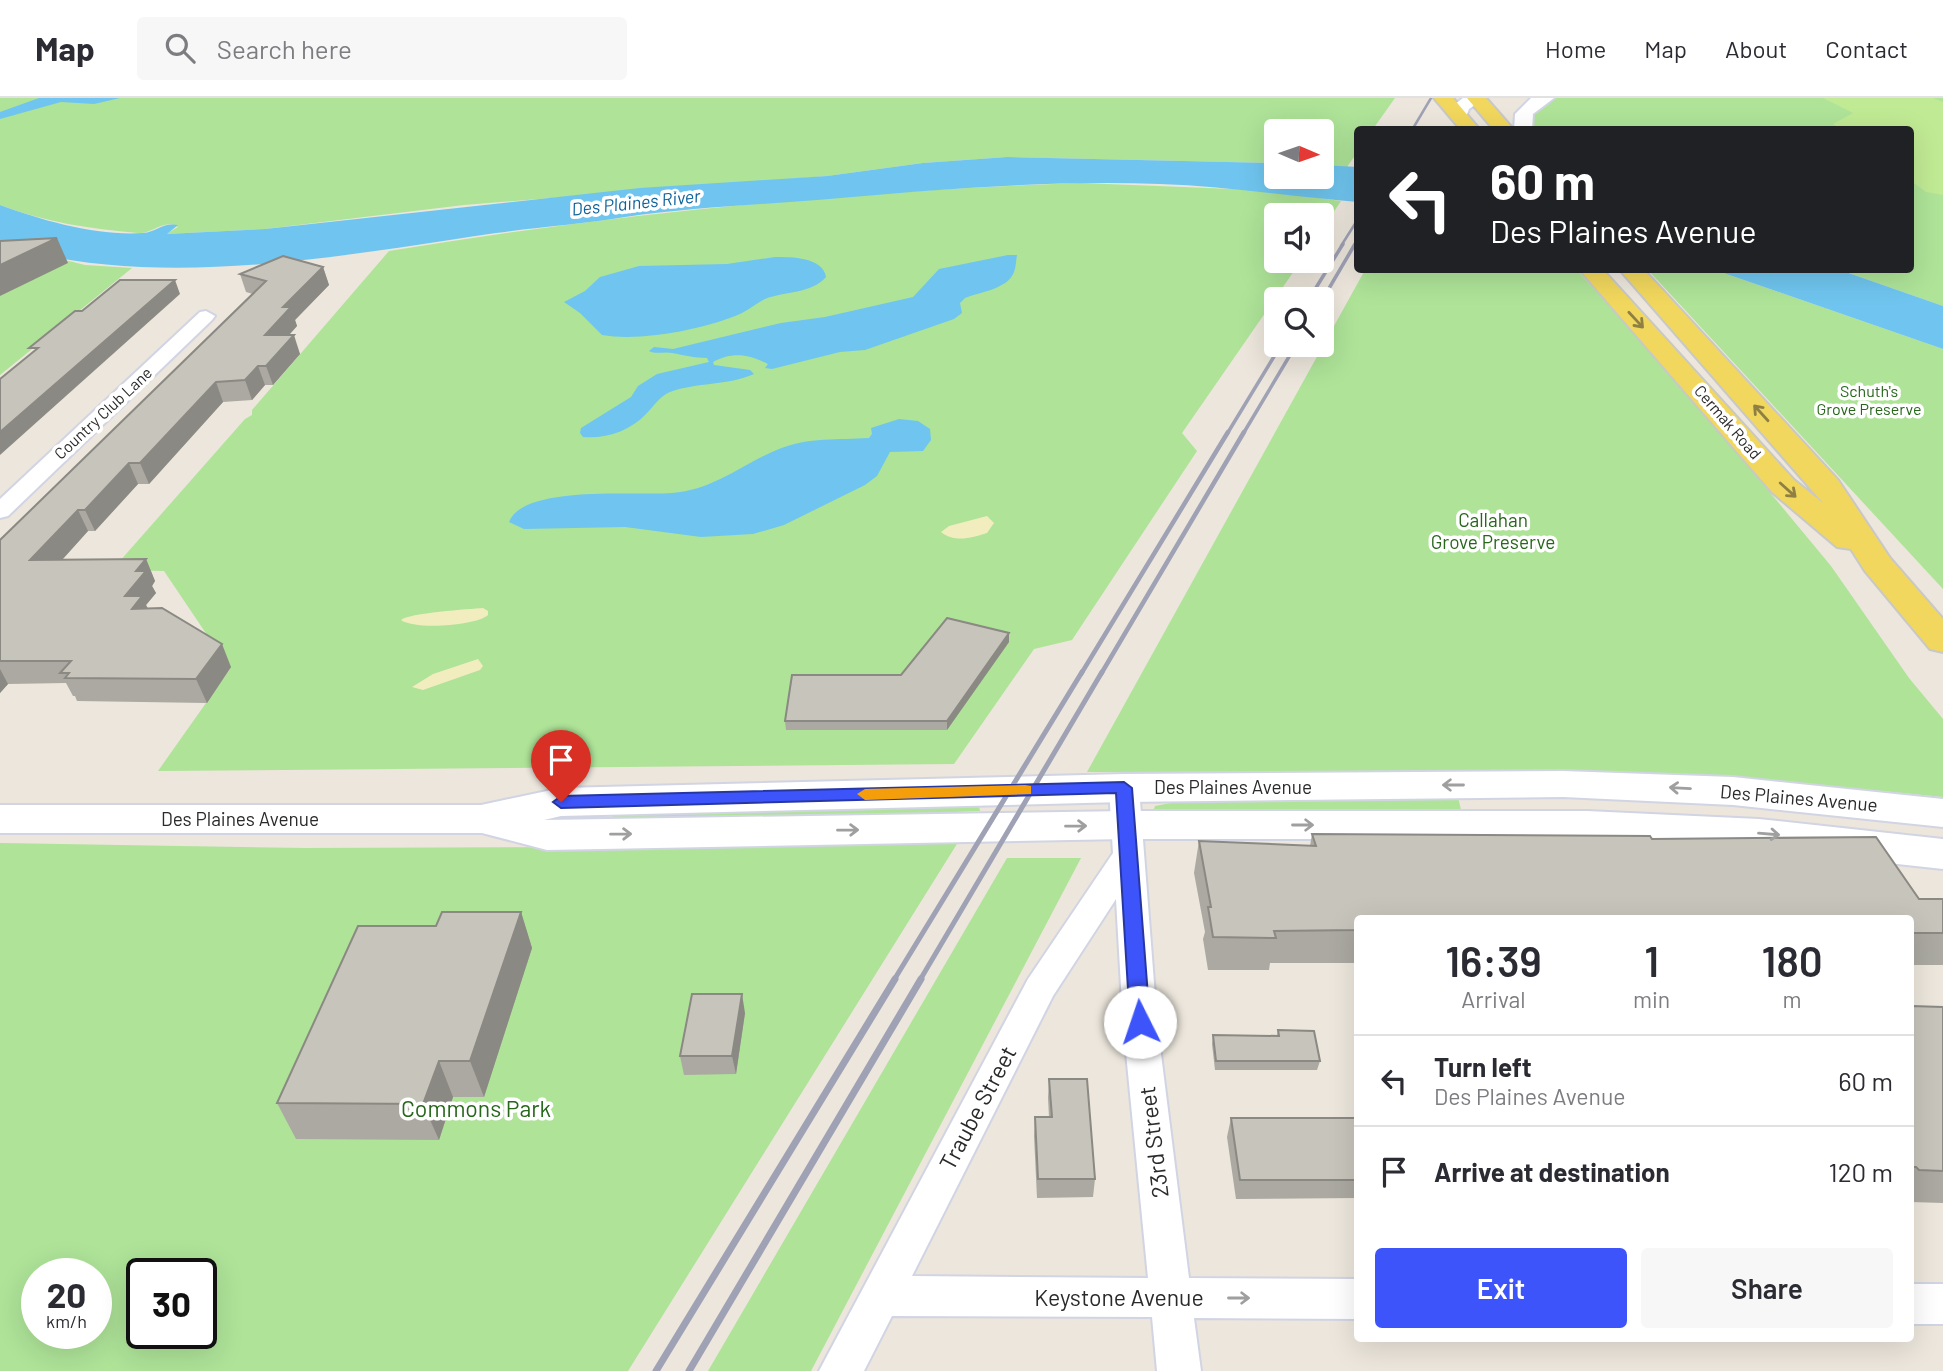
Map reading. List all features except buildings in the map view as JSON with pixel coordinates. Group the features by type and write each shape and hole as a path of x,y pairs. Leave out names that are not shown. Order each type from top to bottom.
{"main road":[{"path":"1443,98 1465,123"},
{"path":"1465,123 1460,107 1476,98 1501,126"},
{"path":"1522,126 1523,114 1545,98"},
{"name":"Cermak Road","path":"1594,273 1783,486 1877,564"},
{"name":"Cermak Road","path":"1635,273 1827,485 1877,564 1943,642"},
{"name":"Des Plaines Avenue","path":"1127,822 1550,784 1650,786 1831,799 1943,813"},
{"name":"Des Plaines Avenue","path":"0,819 481,819 547,835 1127,822 1587,825 1759,834 1943,854"}],"street":[{"name":"Country Club Lane","path":"0,511 206,316"},
{"name":"Traube Street","path":"841,1371 1127,822"},
{"name":"23rd Street","path":"1127,822 1140,1022 1179,1371"},
{"name":"Keystone Avenue","path":"880,1296 1354,1299"},
{"path":"1914,1304 1943,1304"}],"green space":[{"path":"0,98 1395,98 1375,126 1354,126 1354,157 1347,167 1334,166 1334,119 1264,119 1264,163 1007,157 923,163 827,176 464,205 265,229 166,234 178,227 168,224 138,233 68,224 0,205"},
{"path":"1552,98 1943,98 1943,306 1849,273 1914,273 1914,126 1529,126 1528,116"},
{"path":"1823,98 1933,98 1943,102 1943,195 1926,192 1914,183 1914,126 1833,124 1853,113"},
{"path":"1081,183 1258,190 1341,201 1334,212 1334,203 1264,203 1264,273 1293,273 1283,287 1264,287 1264,314 1182,433 1197,451 1072,640 1034,649 954,764 158,771 230,669 164,571 112,570 245,419 252,415 252,410 389,251 647,215 821,198"},
{"path":"0,244 85,265 132,268 0,375"},
{"name":"Callahan Grove Preserve","path":"1363,273 1580,273 1680,384 1831,566 1909,678 1943,719 1943,797 1757,779 1587,771 1087,772 1317,357 1334,357 1334,326"},
{"name":"Schuth's Grove Preserve","path":"1651,273 1724,273 1943,349 1943,589"},
{"path":"1458,797 1461,810 1154,809 1155,806 1192,799"},
{"path":"979,806 980,811 807,818 610,818 619,813"},
{"name":"Commons Park","path":"960,839 628,1371 0,1371 0,843 305,848 623,847"},
{"path":"1007,858 1081,858 811,1371 708,1371"}],"sand":[{"path":"987,516 994,523 987,533 969,538 952,538 941,532 949,526"},
{"path":"483,608 488,611 488,615 459,624 431,626 401,620 427,613"},
{"path":"478,659 483,666 480,670 423,690 412,687 433,674"}],"water":[{"path":"39,98 120,98 94,104 61,102 0,119 0,112"},
{"name":"Des Plaines River","path":"1007,157 1264,163 1264,189 1334,189 1334,166 1354,167 1354,202 1160,184 1074,183 988,187 673,211 311,259 184,268 121,266 59,258 0,244 0,205 34,217 89,230 143,233 168,225 178,225 167,234 265,229 640,188 827,176 923,163"},
{"path":"1017,255 1011,278 1000,286 965,298 960,303 962,313 954,319 865,350 840,352 772,369 765,368 768,364 754,358 728,356 713,362 714,365 750,370 754,374 670,392 640,420 617,433 583,437 580,433 581,428 631,397 638,386 657,374 709,362 707,358 649,351 654,347 673,349 781,323 825,317 913,297 939,269"},
{"path":"775,257 813,262 824,270 826,277 805,289 765,299 727,319 673,333 635,337 602,335 580,313 564,302 585,291 600,277 639,266 727,264"},
{"path":"1724,273 1849,273 1943,306 1943,349"},
{"path":"899,419 918,421 930,429 931,440 923,451 890,452 877,476 865,485 784,525 753,534 701,537 625,527 524,529 509,522 519,510 536,502 558,497 687,491 715,482 790,445 869,438 872,434 871,428"}],"railway":[{"path":"1414,126 1431,98"},
{"path":"1341,246 1354,225"},
{"path":"1316,287 1343,244"},
{"path":"1330,287 1354,246"},
{"path":"1227,434 1274,357"},
{"path":"1243,434 1289,357"},
{"path":"1081,674 1228,432"},
{"path":"1101,674 1244,432"},
{"path":"894,980 1082,672"},
{"path":"920,980 1102,672"},
{"path":"656,1371 895,979"},
{"path":"689,1371 921,979"}],"slow traffic":[{"path":"865,794 1025,790"}],"route":[{"path":"561,802 1124,788 1140,1022"}]}
